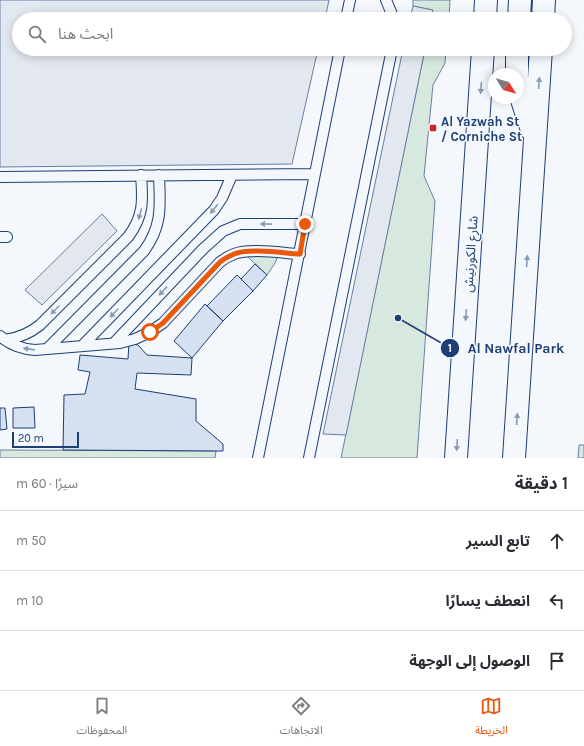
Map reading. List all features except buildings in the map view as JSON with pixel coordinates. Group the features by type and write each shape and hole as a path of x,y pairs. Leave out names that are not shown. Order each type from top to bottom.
{"main road":[{"path":"485,12 486,0"},
{"path":"519,12 520,0"},
{"path":"543,12 544,0"},
{"name":"شارع الكورنيش","path":"456,458 483,56"},
{"path":"517,56 517,68"},
{"path":"514,458 541,56"},
{"path":"522,104 535,136"}],"lane":[{"path":"347,12 350,0"},
{"path":"386,0 391,12"},
{"path":"258,458 339,56"},
{"path":"309,458 391,56"},
{"path":"0,186 3,177 315,174"},
{"path":"2,338 15,338 25,335 40,325 135,228 142,208 141,175"},
{"path":"47,349 144,250 150,242 159,221 159,175"},
{"path":"82,346 214,210 222,198 232,175"},
{"path":"114,343 203,249 223,230 240,224 305,224"},
{"path":"2,338 14,346 35,350 114,343 135,339 150,332 163,323 220,262 230,256 242,252 300,254"}],"shaded area":[{"path":"0,0 329,0 326,12 12,12 12,56 316,56 292,164 0,167"},
{"path":"413,0 450,0 449,12 432,12 432,10 413,6"},
{"path":"413,6 433,10 433,12 412,12"},
{"path":"402,56 424,56 346,435 323,434"},
{"path":"424,56 446,56 445,63 433,85 424,176 435,201 417,458 341,458"},
{"path":"102,214 117,231 42,305 25,290"},
{"path":"247,256 278,256 267,275"},
{"path":"579,445 584,445 584,458 578,458"},
{"path":"0,450 216,451 215,458 0,458"}],"place":[{"name":"Al Yazwah St / Corniche St","path":"433,128"},
{"name":"Al Nawfal Park","path":"398,318"}],"route":[{"path":"150,332 163,323 220,262 227,257 242,252 300,254 305,224"}]}
